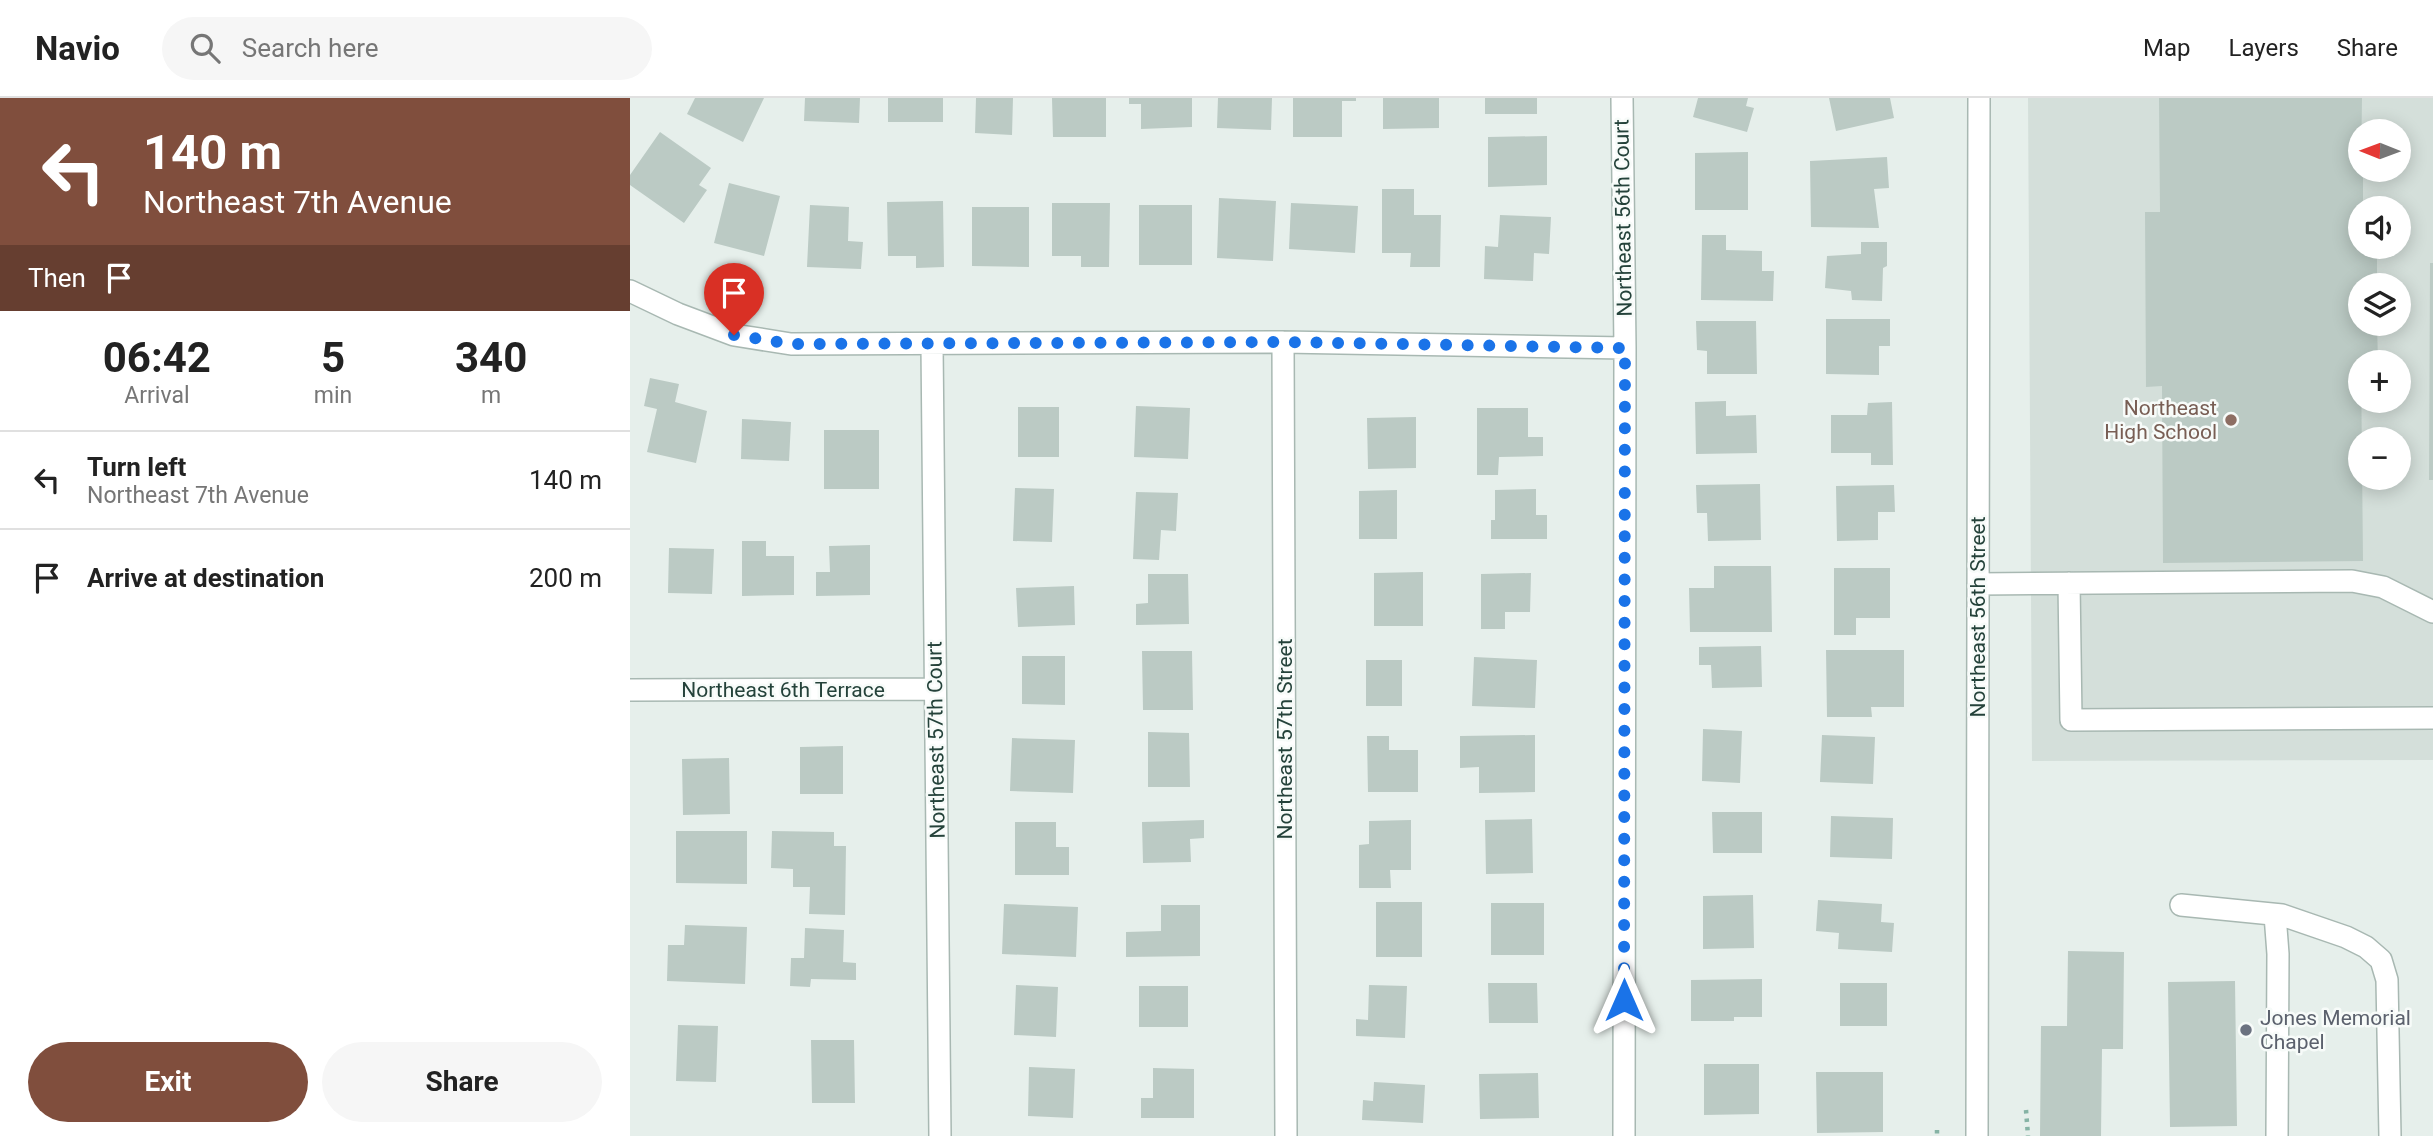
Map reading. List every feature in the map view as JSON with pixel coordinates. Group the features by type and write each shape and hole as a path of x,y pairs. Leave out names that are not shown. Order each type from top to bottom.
{"street":[{"name":"Northeast 56th Court","path":"1622,98 1625,348 1624,1136"},
{"name":"Northeast 56th Street","path":"1977,1136 1979,98"},
{"path":"630,291 678,314 734,335 791,344 1283,342 1625,348"},
{"name":"Northeast 57th Street","path":"1283,342 1286,1136"},
{"name":"Northeast 57th Court","path":"932,345 940,1136"},
{"path":"1978,584 2351,581 2383,587 2433,612"},
{"path":"2069,583 2071,720 2433,718"},
{"name":"Northeast 6th Terrace","path":"630,690 935,689"},
{"path":"2181,905 2282,915 2346,937 2366,947 2381,960 2387,980 2389,1136"},
{"path":"2275,915 2277,1136"}],"path":[{"path":"2026,1110 2028,1136"}],"shaded area":[{"name":"Northeast High School","path":"2028,98 2433,98 2433,760 2032,761"}],"building":[{"path":"695,98 764,98 743,142 687,114"},
{"path":"805,98 860,98 859,123 804,121"},
{"path":"888,98 943,98 943,122 888,122"},
{"path":"976,98 1013,98 1012,135 975,133"},
{"path":"1052,98 1106,98 1106,137 1053,137"},
{"path":"1129,98 1192,98 1192,127 1141,129 1141,104 1129,104"},
{"path":"1218,98 1272,98 1271,130 1217,128"},
{"path":"1293,98 1356,98 1356,101 1342,101 1342,137 1293,137"},
{"path":"1383,98 1439,98 1439,128 1383,129"},
{"path":"1485,98 1537,98 1537,114 1485,114"},
{"path":"1698,98 1748,98 1746,106 1754,108 1747,132 1693,117"},
{"path":"1829,98 1890,98 1894,118 1836,131"},
{"path":"2159,98 2362,98 2362,119 2348,119 2348,182 2363,182 2363,196 2348,196 2348,259 2377,259 2377,273 2348,273 2348,336 2377,336 2378,350 2348,350 2348,413 2362,413 2362,427 2348,427 2348,490 2362,490 2363,561 2163,563 2162,386 2146,387 2145,212 2160,212"},
{"path":"660,132 711,168 699,185 707,190 684,223 630,185 630,175"},
{"path":"1547,136 1547,185 1488,187 1488,137"},
{"path":"1748,152 1748,210 1695,210 1695,153"},
{"path":"1887,157 1889,188 1874,189 1879,228 1811,227 1810,161"},
{"path":"729,183 780,196 764,256 714,243"},
{"path":"1382,189 1414,189 1414,215 1441,215 1440,267 1410,267 1411,253 1382,253"},
{"path":"1219,198 1276,201 1273,261 1217,258"},
{"path":"943,201 944,267 916,268 916,256 888,256 887,202"},
{"path":"1052,203 1110,203 1109,267 1081,267 1081,256 1052,256"},
{"path":"1291,203 1358,206 1355,253 1289,249"},
{"path":"810,205 849,207 848,241 863,242 861,269 807,267"},
{"path":"1139,205 1192,205 1192,265 1139,265"},
{"path":"972,207 1029,207 1029,267 972,266"},
{"path":"1500,215 1551,217 1549,254 1534,253 1533,281 1484,279 1485,246 1498,247"},
{"path":"1702,235 1726,235 1726,250 1762,251 1762,271 1774,271 1773,301 1701,300"},
{"path":"1861,242 1887,242 1882,301 1852,300 1851,291 1825,288 1827,256 1861,254"},
{"path":"2430,263 2433,263 2433,480 2429,480"},
{"path":"1826,319 1890,319 1890,346 1879,346 1879,375 1826,374"},
{"path":"1696,321 1756,321 1757,374 1707,374 1707,351 1697,350"},
{"path":"650,378 679,384 675,402 707,411 696,463 647,452 657,409 644,406"},
{"path":"1726,401 1726,416 1756,415 1757,453 1696,454 1695,402"},
{"path":"1892,402 1893,465 1871,465 1871,453 1831,453 1831,415 1867,415 1868,403"},
{"path":"1136,406 1190,408 1188,459 1134,457"},
{"path":"1018,407 1059,407 1059,457 1018,457"},
{"path":"1477,408 1528,408 1528,437 1543,437 1543,456 1499,457 1498,475 1477,475"},
{"path":"1416,417 1416,468 1368,469 1367,418"},
{"path":"742,419 791,422 789,461 741,459"},
{"path":"824,430 879,430 879,489 824,489"},
{"path":"1760,484 1761,540 1708,541 1707,513 1697,513 1696,485"},
{"path":"1894,485 1895,512 1878,512 1878,540 1837,541 1836,486"},
{"path":"1015,488 1054,489 1052,542 1013,541"},
{"path":"1536,489 1536,515 1547,515 1547,539 1491,539 1491,520 1495,520 1495,490"},
{"path":"1397,490 1397,539 1359,539 1359,491"},
{"path":"1136,492 1178,493 1176,531 1161,530 1159,560 1133,559"},
{"path":"742,541 766,541 766,556 794,556 794,595 742,596"},
{"path":"870,545 870,595 816,596 816,572 830,572 829,546"},
{"path":"669,548 714,549 712,594 668,593"},
{"path":"1714,566 1771,566 1772,632 1690,632 1689,588 1714,588"},
{"path":"1834,568 1890,568 1890,618 1856,618 1856,635 1834,635"},
{"path":"1423,572 1423,626 1374,626 1374,573"},
{"path":"1531,573 1530,612 1505,612 1505,629 1481,629 1481,574"},
{"path":"1148,574 1188,574 1189,624 1136,625 1136,604 1148,603"},
{"path":"1074,586 1075,625 1018,627 1016,588"},
{"path":"1761,646 1762,687 1712,688 1711,665 1699,665 1699,647"},
{"path":"1826,650 1904,650 1904,707 1871,707 1872,717 1827,717"},
{"path":"1142,651 1192,651 1193,710 1143,710"},
{"path":"1022,656 1065,656 1065,705 1022,704"},
{"path":"1474,657 1537,660 1535,708 1472,706"},
{"path":"1366,660 1402,660 1402,706 1366,706"},
{"path":"1703,729 1742,731 1740,783 1702,781"},
{"path":"1148,732 1189,733 1190,787 1148,787"},
{"path":"1535,735 1535,792 1479,793 1479,767 1460,768 1460,736"},
{"path":"1822,735 1875,737 1873,784 1820,782"},
{"path":"1367,736 1389,736 1389,750 1418,750 1418,792 1368,792"},
{"path":"1012,738 1075,740 1073,793 1010,791"},
{"path":"843,746 843,794 800,794 800,747"},
{"path":"729,758 730,814 683,815 682,759"},
{"path":"1712,812 1762,812 1762,853 1713,853"},
{"path":"1831,816 1893,818 1892,859 1830,857"},
{"path":"1532,819 1533,873 1486,874 1485,820"},
{"path":"1204,820 1204,838 1190,839 1191,862 1143,863 1142,822"},
{"path":"1411,820 1411,870 1390,870 1391,888 1359,888 1359,845 1369,844 1369,821"},
{"path":"1015,822 1056,822 1056,847 1069,847 1069,875 1015,875"},
{"path":"676,831 747,831 747,884 676,883"},
{"path":"772,831 834,832 834,846 846,846 845,915 809,914 810,887 793,887 793,869 771,868"},
{"path":"1753,895 1754,948 1703,949 1703,896"},
{"path":"1818,900 1882,904 1881,922 1894,923 1892,952 1838,949 1839,933 1816,931"},
{"path":"1376,902 1422,902 1422,957 1376,957"},
{"path":"1491,903 1544,903 1544,955 1491,955"},
{"path":"1004,904 1078,907 1076,957 1002,954"},
{"path":"1161,905 1200,905 1200,956 1126,957 1126,932 1161,931"},
{"path":"685,925 747,927 745,984 667,981 668,945 684,945"},
{"path":"805,928 844,930 843,962 856,963 856,980 811,979 810,987 790,986 791,958 804,958"},
{"path":"2068,951 2124,952 2123,1049 2102,1049 2101,1136 2040,1136 2041,1026 2067,1026"},
{"path":"1762,979 1762,1017 1734,1017 1734,1021 1691,1021 1691,980"},
{"path":"2235,981 2237,1126 2170,1127 2168,982"},
{"path":"1488,983 1537,983 1538,1023 1489,1023"},
{"path":"1840,983 1887,983 1887,1026 1840,1026"},
{"path":"1016,985 1058,987 1056,1037 1014,1035"},
{"path":"1369,985 1407,986 1405,1038 1356,1036 1356,1019 1368,1020"},
{"path":"1139,986 1188,986 1188,1027 1139,1027"},
{"path":"678,1025 718,1026 716,1082 676,1081"},
{"path":"811,1040 854,1040 855,1103 812,1103"},
{"path":"1704,1064 1759,1064 1759,1114 1704,1115"},
{"path":"1029,1067 1075,1069 1073,1118 1028,1116"},
{"path":"1153,1068 1194,1069 1194,1118 1141,1118 1141,1098 1153,1098"},
{"path":"1816,1072 1883,1072 1883,1132 1817,1133"},
{"path":"1538,1073 1539,1118 1480,1119 1479,1074"},
{"path":"1374,1082 1425,1085 1423,1123 1362,1120 1363,1100 1373,1101"}],"place":[{"name":"Northeast High School","path":"2231,420"},
{"name":"Jones Memorial Chapel","path":"2246,1030"}],"route":[{"path":"734,335 791,344 1283,342 1625,348 1624,1000"}]}
